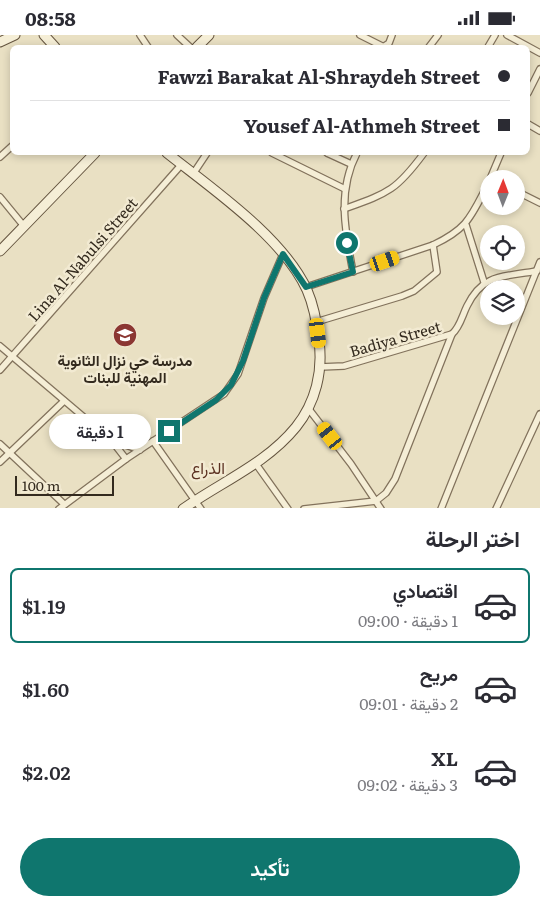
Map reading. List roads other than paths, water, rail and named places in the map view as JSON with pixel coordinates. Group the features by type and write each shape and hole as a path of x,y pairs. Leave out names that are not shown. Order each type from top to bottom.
{"street":[{"path":"0,42 15,35"},
{"path":"44,35 53,45"},
{"path":"177,35 188,45"},
{"path":"199,45 209,35"},
{"path":"360,35 380,45"},
{"path":"507,35 525,45"},
{"path":"530,89 540,69"},
{"path":"0,157 10,149"},
{"path":"0,251 23,225 93,155"},
{"path":"170,155 250,220 283,254 306,287 316,322 320,367 308,408 291,433 256,464 184,508"},
{"path":"193,174 205,155"},
{"path":"276,155 344,189"},
{"path":"331,155 351,164"},
{"path":"353,272 344,209 344,189 351,164 356,155"},
{"path":"344,209 378,197 398,186 422,155"},
{"path":"494,170 500,155"},
{"name":"Lina Al-Nabulsi Street","path":"0,369 182,164"},
{"path":"525,196 540,203"},
{"path":"0,197 23,225"},
{"path":"306,287 433,245 457,233 466,225 480,199"},
{"path":"466,225 483,280"},
{"path":"316,322 414,291 437,272 433,245"},
{"path":"59,508 126,459 216,400 231,385 243,361 264,298 283,254"},
{"path":"441,508 540,262"},
{"path":"497,280 537,271"},
{"name":"Badiya Street","path":"320,367 344,366 452,334 457,329 474,293 480,287"},
{"path":"313,508 376,501 386,493 395,479 452,334"},
{"path":"0,345 112,441 126,459"},
{"path":"0,462 64,401"},
{"path":"308,408 351,464 380,508"},
{"path":"496,508 540,414"},
{"path":"112,441 140,450"},
{"path":"153,441 200,508"},
{"path":"0,444 64,504"},
{"path":"256,464 287,508"}],"place":[{"name":"مدرسة حي نزال الثانوية المهنية للبنات","path":"125,335"}],"district":[{"name":"الذراع","path":"208,467"}]}
